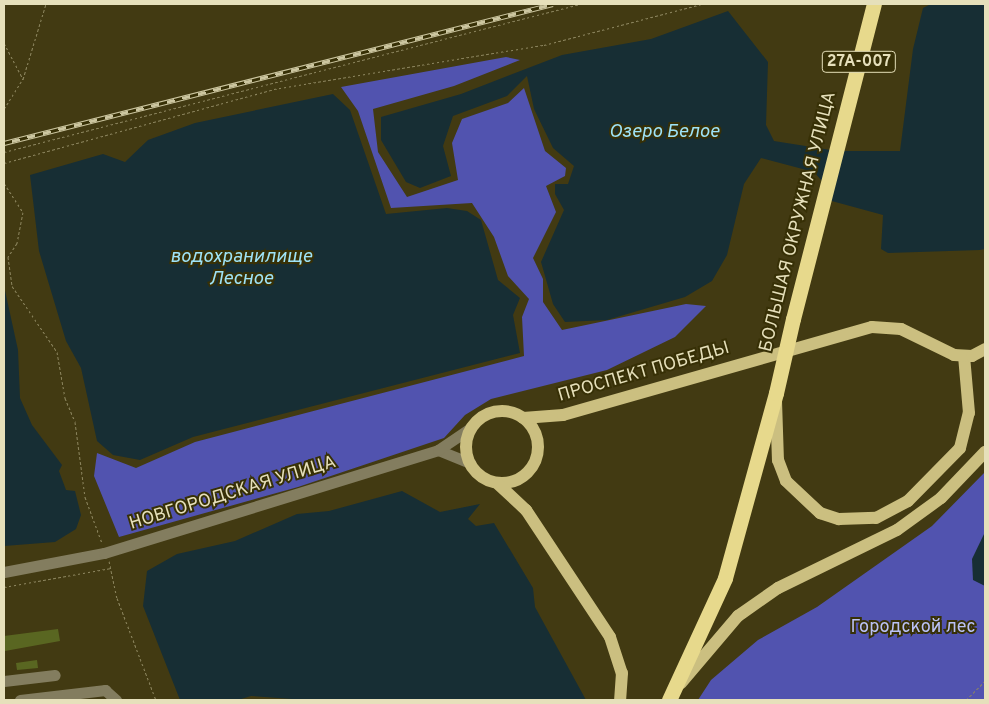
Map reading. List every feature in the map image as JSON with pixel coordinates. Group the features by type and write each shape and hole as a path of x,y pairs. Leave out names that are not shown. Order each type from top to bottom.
{"highway":[{"name":"БОЛЬШАЯ ОКРУЖНАЯ УЛИЦА","path":"670,700 725,578 763,450 793,319 874,4"}],"main road":[{"name":"ПРОСПЕКТ ПОБЕДЫ","path":"523,418 563,416 872,327 901,329 944,350 964,356"},
{"path":"776,393 778,460 786,481 820,513 839,519 876,518 908,501 960,448 969,413 964,356 985,349"},
{"path":"498,483 521,478 536,460 537,436 523,418 495,412 471,428 466,445 470,463 481,476 498,483 526,510 610,637 622,673 620,700"},
{"path":"670,700 718,634 738,616 778,588 898,530 941,498 985,452"}],"street":[{"name":"НОВГОРОДСКАЯ УЛИЦА","path":"4,572 104,553 438,450 471,428"},
{"path":"438,450 470,463"},
{"path":"4,681 55,675"},
{"path":"20,700 105,690 116,700"}],"path":[{"path":"4,109 23,80 46,4"},
{"path":"4,152 580,4"},
{"path":"4,163 274,89 544,44 701,4"},
{"path":"4,43 23,80"},
{"path":"4,183 24,212 17,243 8,257 12,286 57,352 65,398 75,422 85,496 111,568 117,598 156,700"},
{"path":"4,587 111,568"},
{"path":"966,700 985,681"}],"green space":[{"path":"506,57 520,60 454,86 373,109 378,152 407,197 458,180 452,143 462,119 508,103 524,88 545,151 566,168 565,176 546,186 556,212 533,258 543,279 543,302 562,330 686,304 706,306 675,337 607,370 491,399 465,415 444,438 298,487 119,537 94,476 97,453 136,468 195,442 524,356 522,317 529,299 508,276 494,237 472,203 391,208 358,111 341,87"},
{"name":"Городской лес","path":"985,472 985,700 698,700 711,680 758,640 817,607 932,526"}],"water":[{"name":"Озеро Белое","path":"931,4 985,4 985,249 888,253 881,249 883,215 828,200 829,189 814,172 761,158 744,184 727,255 712,281 685,297 607,320 565,322 553,304 541,262 564,210 555,194 555,184 568,184 574,166 553,148 534,109 527,76 507,96 453,116 443,146 451,176 420,188 406,182 381,140 381,117 461,94 562,55 651,39 728,11 768,62 766,125 774,141 837,151 900,151 913,49 923,8"},
{"name":"водохранилище Лесное","path":"333,94 350,110 386,214 447,208 467,211 481,220 498,280 520,298 513,315 520,353 193,437 140,460 113,455 97,441 81,368 66,341 39,251 30,175 103,154 125,162 148,140 195,123"},
{"path":"4,286 18,350 20,398 32,425 62,465 59,471 66,490 75,491 81,515 76,529 55,542 4,546"},
{"path":"402,491 440,512 480,504 468,519 476,526 494,523 533,588 535,607 586,700 306,700 251,696 238,700 180,700 143,606 147,571 177,554 235,541 297,514 329,511"},
{"path":"985,532 985,586 973,580 972,559"}],"building":[{"path":"58,629 60,641 5,651 4,636"},
{"path":"37,660 38,668 17,670 16,663"}],"railway":[{"path":"4,143 553,4"}]}
